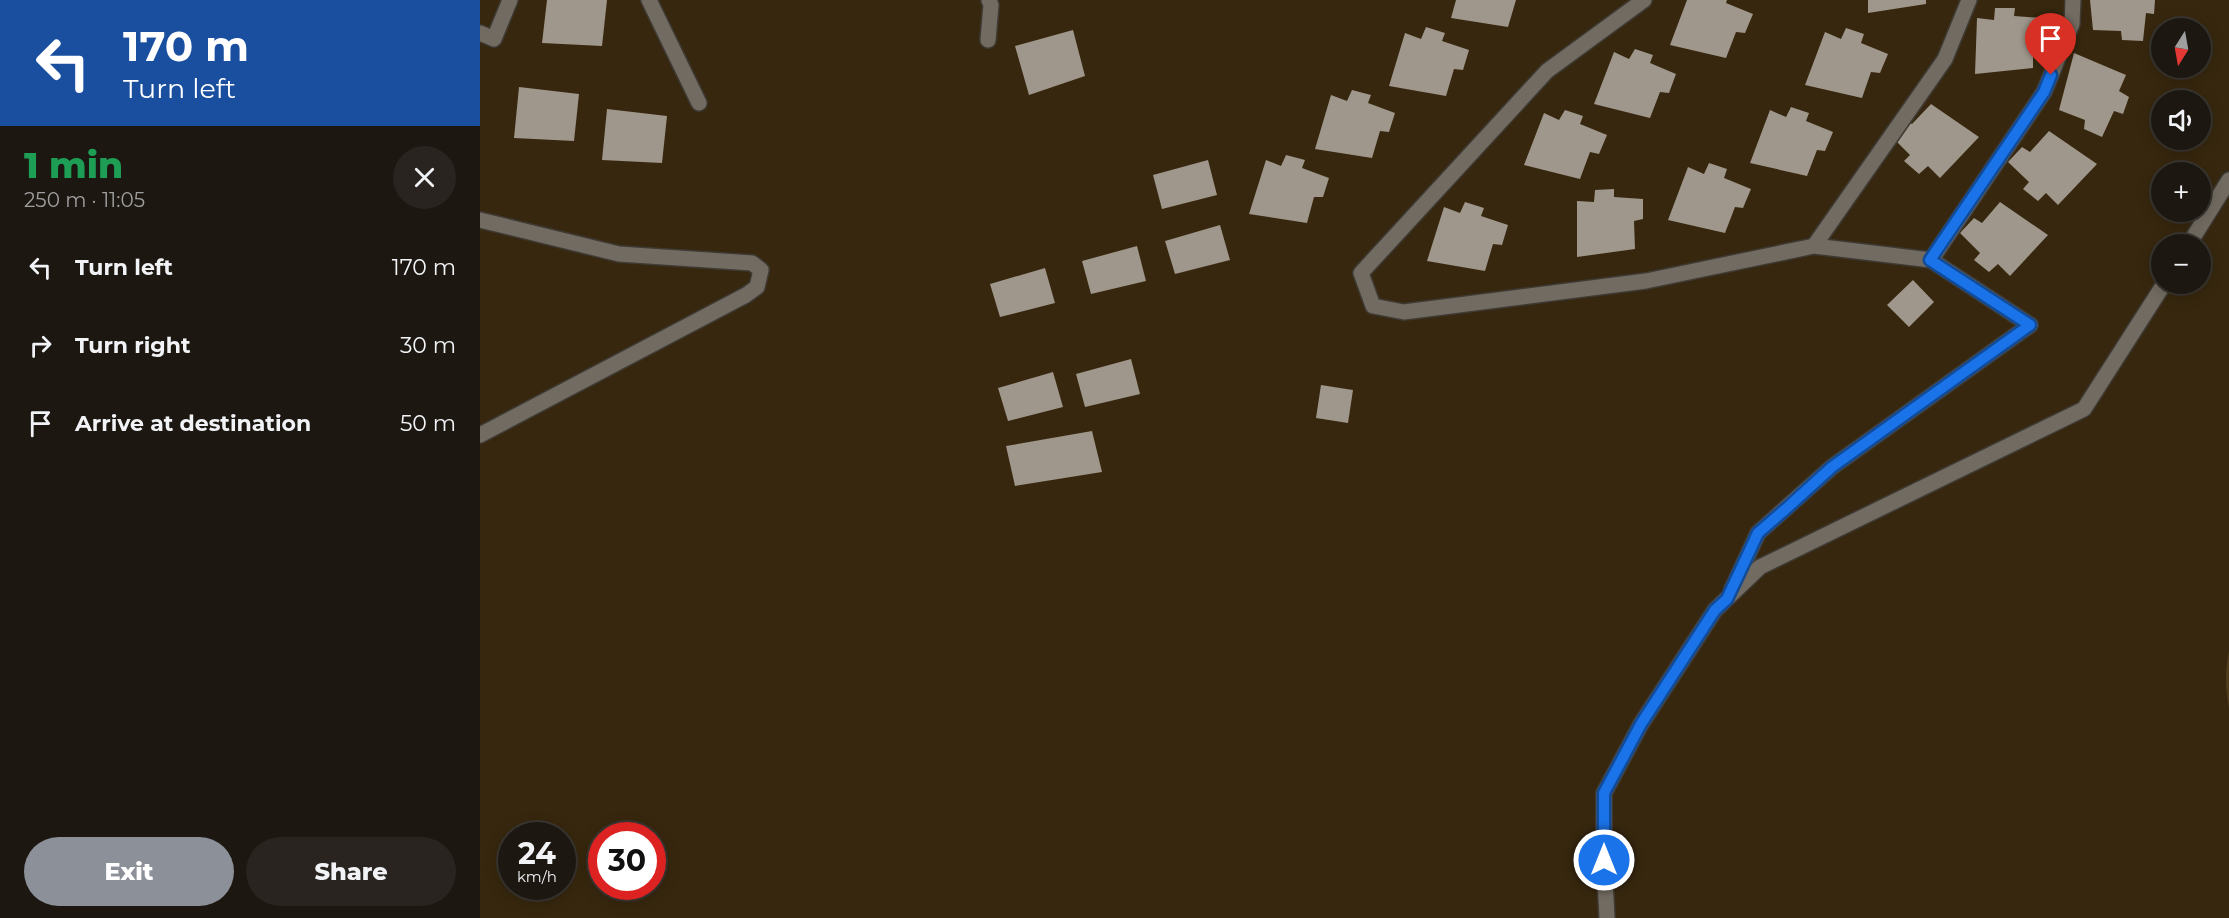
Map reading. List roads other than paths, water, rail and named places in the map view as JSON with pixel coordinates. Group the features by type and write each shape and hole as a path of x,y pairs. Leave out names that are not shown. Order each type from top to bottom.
{"street":[{"path":"480,33 494,39 510,0"},
{"path":"649,0 699,103"},
{"path":"988,40 991,5 989,0"},
{"path":"1644,0 1547,71 1361,273 1373,306 1404,312 1646,281 1814,246 1930,260 2030,325 1824,474 1758,533 1727,599"},
{"path":"1814,246 1945,59 1969,0"},
{"path":"1930,260 2044,92 2072,24 2073,0"},
{"path":"2195,234 2229,180"},
{"path":"480,220 620,254 752,263 761,270 757,287 746,295 480,435"},
{"path":"1607,918 1604,793 1641,724 1715,610 1760,567 2084,410 2158,294"}]}
